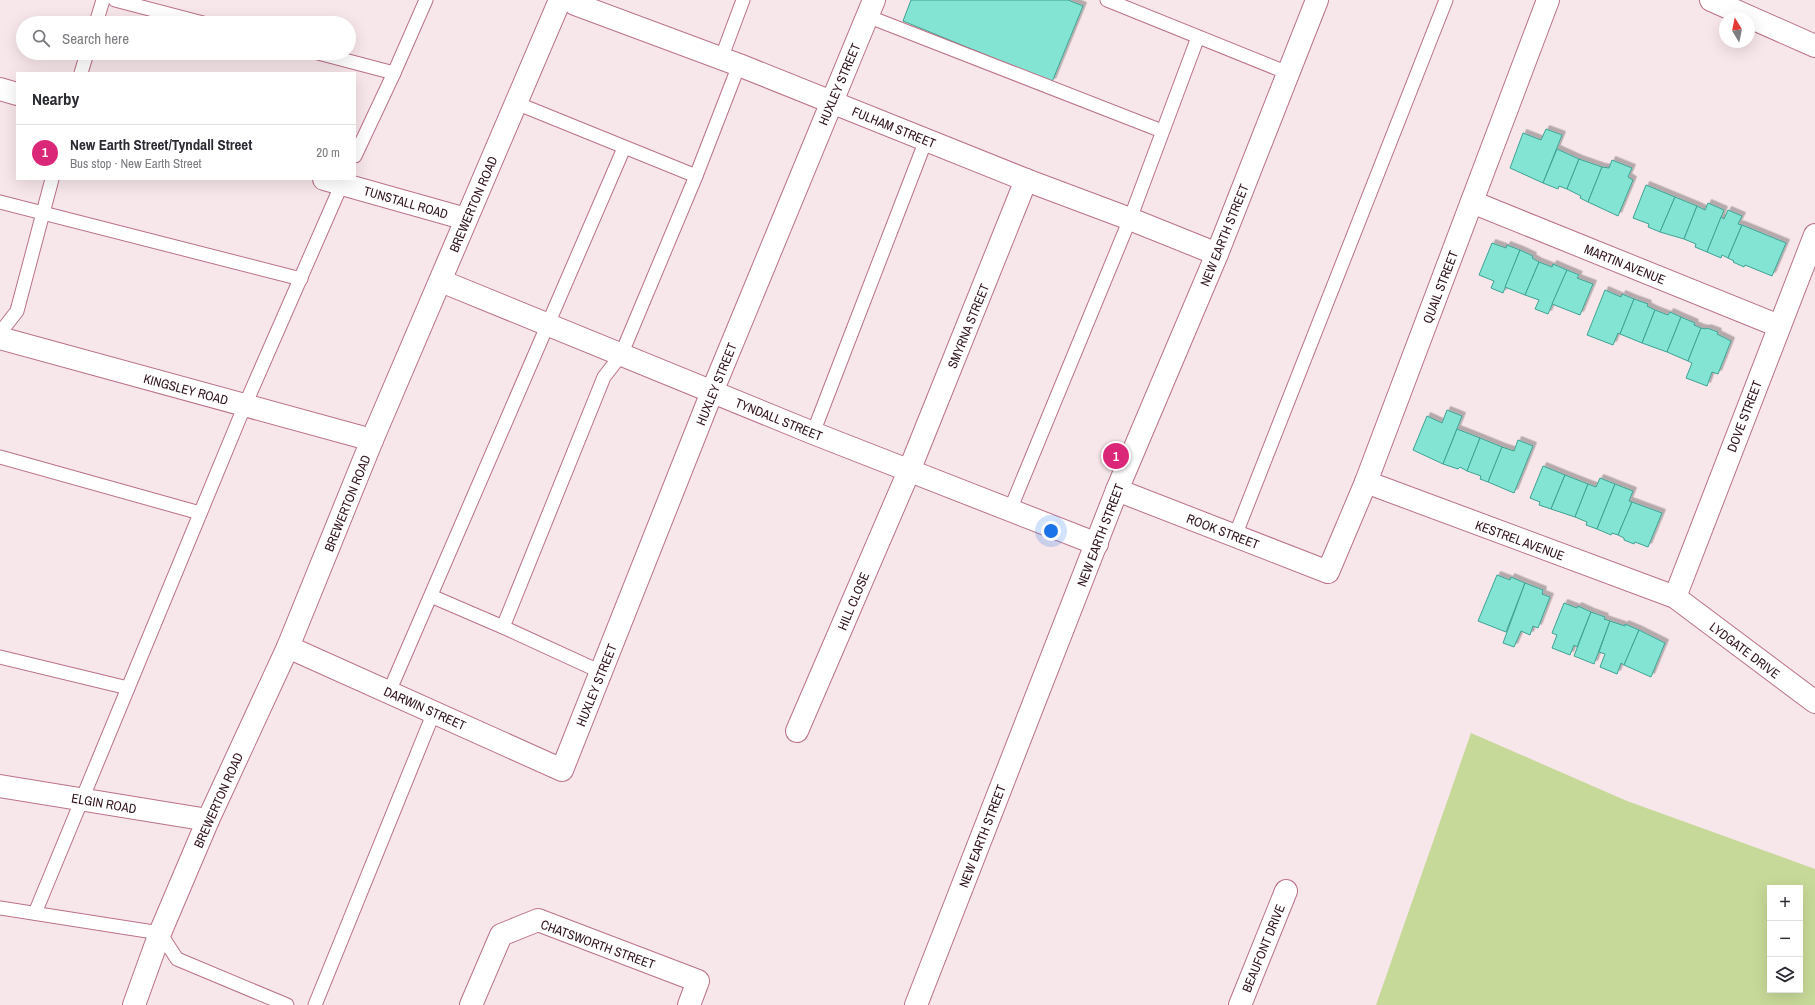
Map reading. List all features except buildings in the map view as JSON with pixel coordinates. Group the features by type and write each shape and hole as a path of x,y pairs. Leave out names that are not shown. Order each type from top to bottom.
{"street":[{"name":"BREWERTON ROAD","path":"134,1005 160,933 208,820 288,646 372,440 441,282 466,218 560,0"},
{"name":"FULHAM STREET","path":"572,0 575,4 730,62 1026,180 1130,219 1217,254"},
{"name":"NEW EARTH STREET","path":"916,1005 1117,490 1217,254 1317,0"},
{"name":"QUAIL STREET","path":"1328,572 1366,482 1548,0"},
{"path":"1711,0 1815,46"},
{"name":"HUXLEY STREET","path":"562,770 712,392 870,8"},
{"path":"0,89 16,94"},
{"name":"SMYRNA STREET","path":"909,471 1026,180"},
{"name":"TUNSTALL ROAD","path":"337,181 466,218"},
{"name":"MARTIN AVENUE","path":"1472,202 1779,326"},
{"name":"DOVE STREET","path":"1675,597 1815,235"},
{"name":"TYNDALL STREET","path":"441,282 813,433 1097,544"},
{"name":"KINGSLEY ROAD","path":"0,338 372,440"},
{"name":"HILL CLOSE","path":"797,731 909,471"},
{"name":"KESTREL AVENUE","path":"1366,482 1675,597"},
{"name":"ROOK STREET","path":"1117,490 1328,572"},
{"name":"LYDGATE DRIVE","path":"1675,597 1815,702"},
{"name":"DARWIN STREET","path":"288,646 562,770"},
{"name":"ELGIN ROAD","path":"0,786 208,820"},
{"name":"BEAUFONT DRIVE","path":"1240,1005 1286,891"},
{"name":"CHATSWORTH STREET","path":"471,1005 501,935 538,920 698,981 689,1005"}],"lane":[{"path":"98,16 103,0"},
{"path":"115,0 176,16"},
{"path":"356,154 426,0"},
{"path":"503,627 604,377 621,355 696,176 730,62 743,0"},
{"path":"1107,0 1288,72"},
{"path":"1235,536 1446,0"},
{"path":"870,8 1162,131"},
{"path":"1010,510 1130,219 1162,131 1194,35"},
{"path":"81,72 85,60"},
{"path":"345,60 394,73"},
{"path":"516,103 696,176"},
{"path":"813,433 926,140"},
{"path":"389,692 624,148"},
{"path":"0,332 17,311 52,180"},
{"path":"35,913 200,514 301,279 337,181"},
{"path":"0,202 301,279"},
{"path":"0,457 200,514"},
{"path":"431,596 601,672"},
{"path":"0,657 128,688"},
{"path":"316,1005 434,712"},
{"path":"0,908 160,933 177,959 287,1005"}],"green space":[{"path":"1471,733 1627,801 1815,869 1815,1005 1376,1005"}],"place":[{"name":"New Earth Street/Tyndall Street","path":"1116,456"}]}
